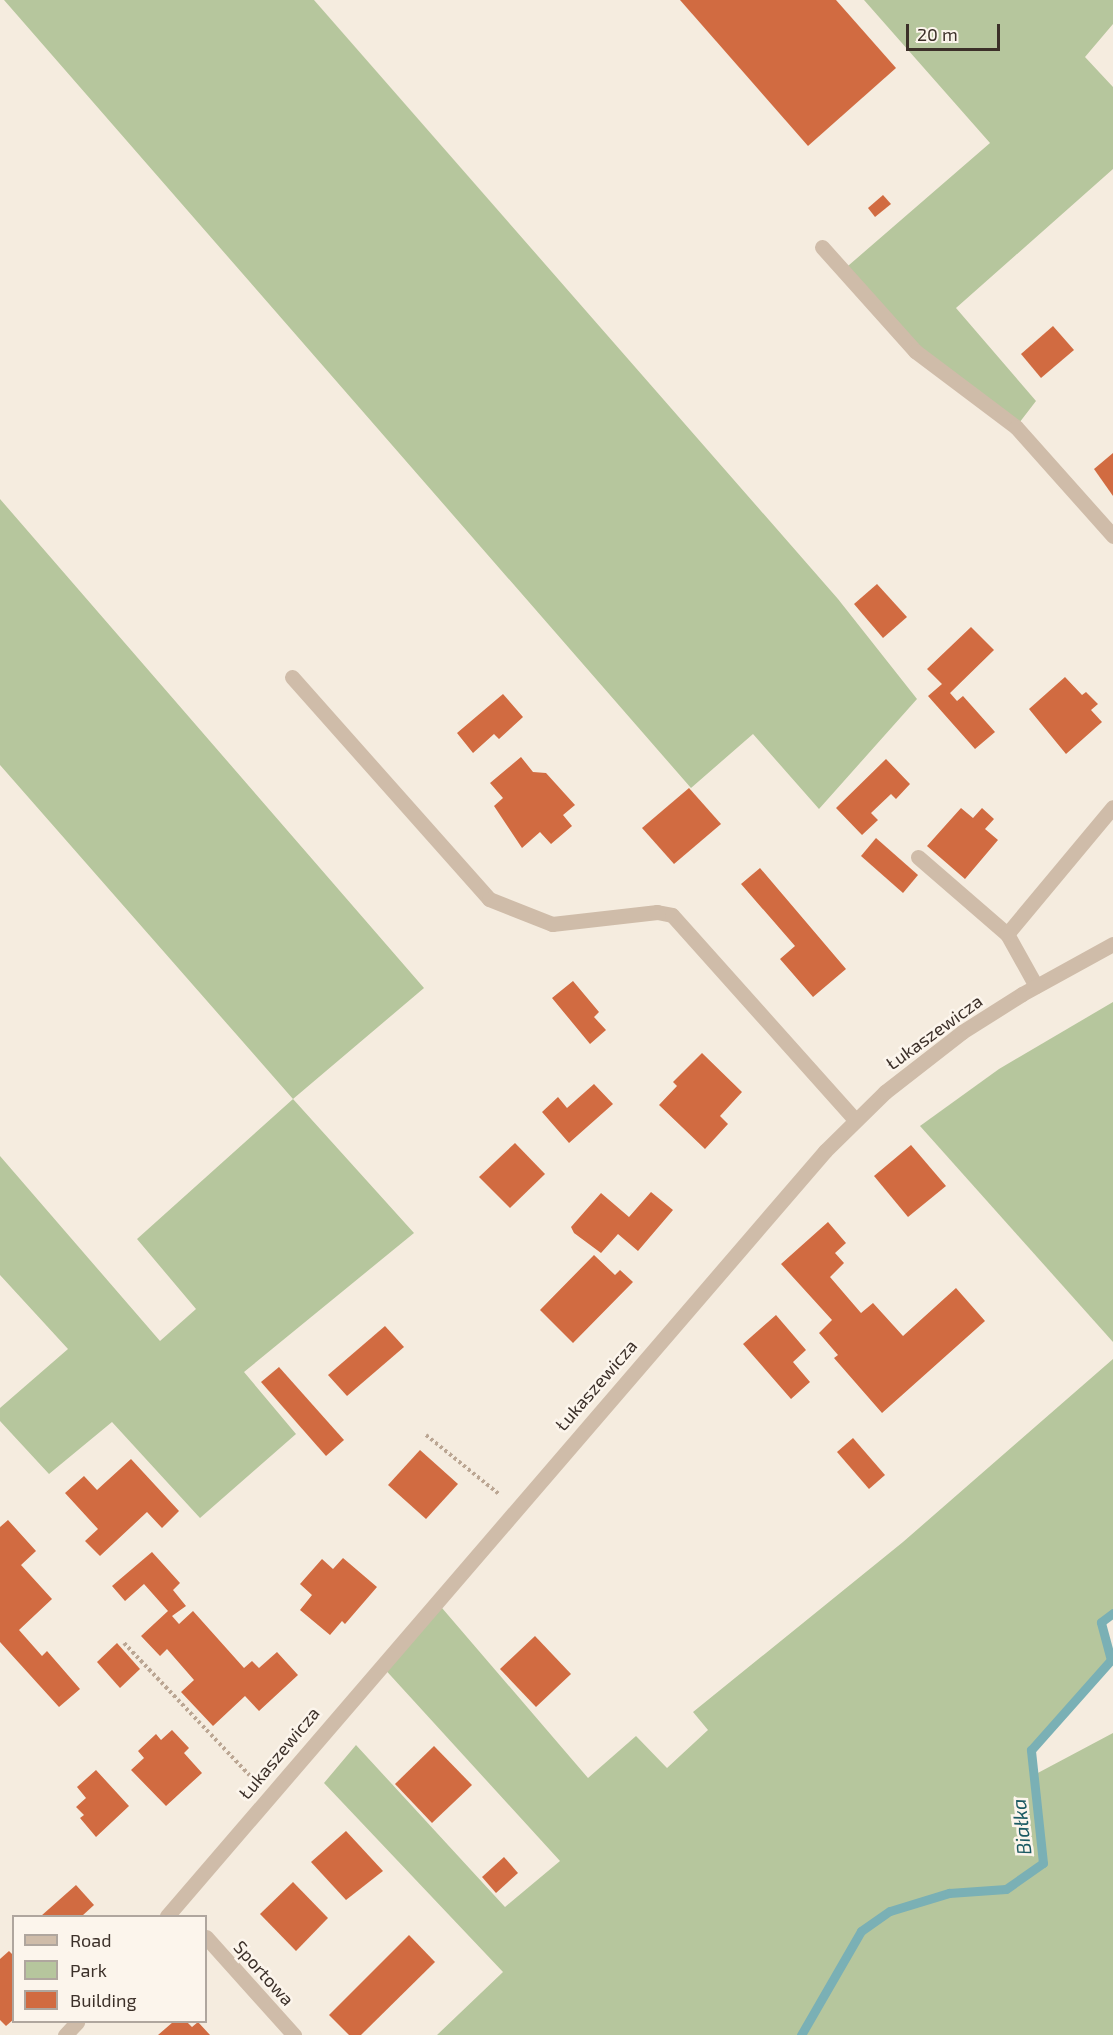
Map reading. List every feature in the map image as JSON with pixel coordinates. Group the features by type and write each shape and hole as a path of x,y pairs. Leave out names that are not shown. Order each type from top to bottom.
{"street":[{"path":"822,247 915,351 1016,427 1113,536"},
{"path":"292,677 489,899 552,924 657,912 672,915 855,1120"},
{"path":"1007,934 1113,807"},
{"path":"918,857 1007,934 1036,986"},
{"name":"Łukaszewicza","path":"175,1914 269,1795 797,1180 855,1120 962,1032 1036,986 1113,944"},
{"name":"Sportowa","path":"207,1938 294,2035"},
{"path":"65,2035 76,2023"}],"path":[{"path":"426,1435 516,1508"},
{"path":"124,1642 269,1795"}],"green space":[{"path":"4,0 314,0 838,599 917,699 819,809 753,734 691,788"},
{"path":"864,0 1113,0 1113,24 1085,57 1113,87 1113,169 956,308 1036,401 1016,427 915,351 841,272 990,143"},
{"path":"0,499 424,988 293,1099 0,765"},
{"path":"1113,1002 1113,1342 920,1126 999,1069"},
{"path":"293,1099 414,1233 244,1372 296,1434 200,1518 112,1422 49,1474 0,1421 0,1408 68,1349 0,1275 0,1156 160,1341 196,1309 137,1239"},
{"path":"1113,1359 1113,1613 1101,1623 1111,1660 1031,1750 1034,1775 1113,1733 1113,2035 437,2035 503,1972 324,1783 356,1745 505,1907 560,1861 381,1665 436,1601 588,1778 636,1736 667,1768 708,1730 693,1712 903,1542"}],"building":[{"path":"680,0 836,0 896,68 808,146"},
{"path":"883,195 891,204 875,217 868,208"},
{"path":"1053,326 1074,350 1041,378 1021,354"},
{"path":"1113,453 1113,496 1094,469"},
{"path":"877,584 907,617 883,638 854,604"},
{"path":"971,627 994,650 950,693 957,701 963,696 995,732 975,749 928,696 942,684 927,669"},
{"path":"1065,677 1082,695 1086,692 1098,704 1091,710 1102,722 1066,754 1029,709"},
{"path":"503,694 523,717 499,739 494,734 473,753 457,733"},
{"path":"521,757 533,772 546,773 575,805 563,815 572,826 551,844 540,832 522,848 494,806 503,798 490,783"},
{"path":"886,759 910,784 896,799 891,794 871,813 878,820 862,835 836,808"},
{"path":"689,788 721,824 674,864 642,828"},
{"path":"961,808 973,818 982,808 994,819 985,829 998,840 965,879 927,846"},
{"path":"876,838 918,875 903,893 861,856"},
{"path":"760,868 846,969 813,997 780,959 795,946 741,884"},
{"path":"573,981 599,1012 594,1017 606,1030 590,1044 552,998"},
{"path":"702,1053 742,1092 720,1116 728,1124 705,1149 659,1105 677,1086 673,1082"},
{"path":"594,1084 613,1104 569,1143 542,1112 558,1097 567,1108"},
{"path":"515,1143 545,1174 510,1208 479,1177"},
{"path":"911,1145 946,1186 908,1217 874,1176"},
{"path":"651,1192 673,1210 638,1251 618,1234 601,1253 574,1233 571,1227 601,1193 629,1217"},
{"path":"828,1222 846,1243 835,1253 844,1263 830,1277 861,1313 873,1303 903,1336 956,1288 985,1321 882,1413 834,1358 838,1355 819,1333 832,1320 781,1264"},
{"path":"594,1255 615,1275 620,1270 633,1282 573,1343 540,1310"},
{"path":"776,1315 806,1350 793,1362 810,1382 791,1399 743,1344"},
{"path":"385,1326 404,1347 347,1396 328,1375"},
{"path":"279,1367 344,1440 326,1456 261,1382"},
{"path":"853,1438 885,1475 869,1489 837,1452"},
{"path":"420,1450 458,1484 426,1519 388,1485"},
{"path":"131,1459 179,1511 162,1528 147,1512 100,1556 85,1541 98,1529 65,1493 84,1476 97,1490"},
{"path":"8,1520 36,1551 21,1565 52,1599 19,1630 42,1656 47,1651 80,1689 59,1707 0,1642 0,1527"},
{"path":"152,1552 180,1583 173,1590 186,1606 172,1616 179,1624 193,1611 244,1668 252,1661 259,1668 277,1652 298,1675 259,1711 245,1696 213,1726 181,1692 194,1680 167,1649 160,1656 141,1636 168,1611 144,1584 125,1601 112,1586"},
{"path":"343,1558 377,1587 345,1624 342,1621 330,1635 300,1610 312,1595 300,1584 322,1559 333,1569"},
{"path":"535,1636 571,1674 536,1707 500,1669"},
{"path":"117,1643 140,1669 120,1688 97,1662"},
{"path":"172,1730 189,1748 184,1753 202,1773 166,1806 131,1770 144,1758 138,1751 156,1734 161,1740"},
{"path":"434,1746 472,1785 432,1823 395,1784"},
{"path":"96,1770 129,1806 96,1837 80,1818 84,1815 76,1807 86,1798 77,1787"},
{"path":"346,1831 383,1871 346,1900 311,1862"},
{"path":"504,1857 518,1873 496,1893 482,1877"},
{"path":"293,1882 328,1918 296,1951 260,1914"},
{"path":"76,1885 94,1905 83,1915 42,1915"},
{"path":"409,1935 435,1962 361,2035 349,2035 329,2015"},
{"path":"9,1951 12,1954 12,2021 6,2026 0,2020 0,1959"},
{"path":"172,2023 188,2023 192,2027 199,2023 210,2035 158,2035"}],"waterway":[{"name":"Białka","path":"801,2035 861,1931 890,1911 949,1893 1006,1889 1043,1863 1031,1750 1111,1660 1101,1622 1113,1613"}]}
